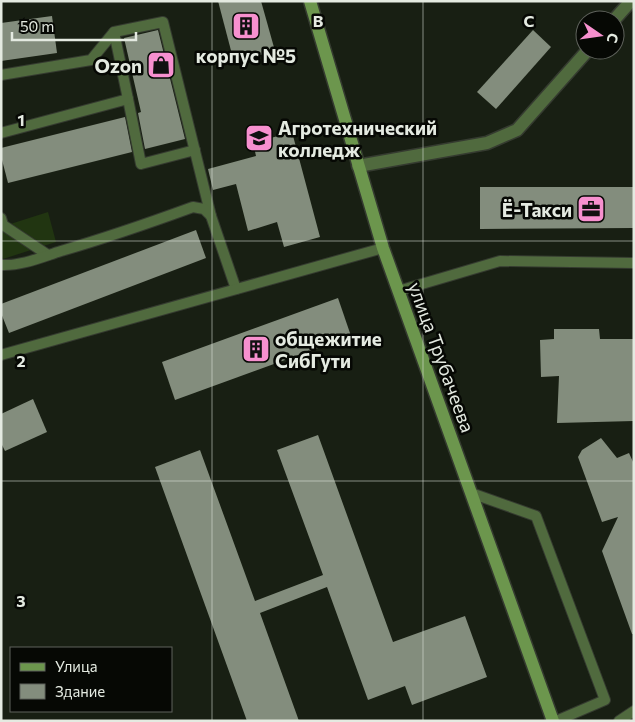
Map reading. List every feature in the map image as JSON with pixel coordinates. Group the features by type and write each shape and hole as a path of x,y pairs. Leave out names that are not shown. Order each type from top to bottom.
{"main road":[{"name":"улица Трубачеева","path":"310,1 383,248 555,721"}],"street":[{"path":"358,166 487,144 517,130 579,60"}],"lane":[{"path":"1,74 91,60 114,32 163,22 211,216 236,289"},
{"path":"114,32 141,164 195,150"},
{"path":"1,133 128,99"},
{"path":"1,272 14,266 123,232 193,207 204,209 211,216"},
{"path":"1,218 3,225 48,255"},
{"path":"1,355 383,248"},
{"path":"398,291 500,261 634,263"},
{"path":"1,264 14,266"},
{"path":"471,494 536,516 605,700 555,721"},
{"path":"619,721 634,711"}],"green space":[{"path":"48,212 56,242 3,259 1,252 1,227"}],"building":[{"name":"корпус №5","path":"218,1 261,1 275,51 234,62"},
{"path":"52,16 57,53 1,61 1,23"},
{"path":"158,30 185,139 145,149 138,113 141,112 124,38"},
{"path":"533,30 551,47 496,109 477,92"},
{"path":"125,117 132,152 8,183 1,156 1,148"},
{"path":"292,132 320,237 284,247 277,222 248,231 236,184 213,190 208,169 256,156 253,143"},
{"path":"480,187 634,187 634,228 480,229"},
{"path":"196,230 206,258 9,333 1,313 1,304"},
{"name":"общежитие СибГути","path":"338,298 351,336 175,400 162,362"},
{"path":"554,329 599,329 600,339 634,339 634,421 557,423 559,376 541,377 540,340 554,339"},
{"path":"33,399 47,432 5,451 1,443 1,414"},
{"path":"318,435 393,642 465,616 487,677 412,705 405,686 368,700 327,587 260,613 299,721 247,721 155,467 200,450 255,601 323,575 277,450"},
{"path":"601,438 617,458 629,453 634,464 634,634 632,634 602,551 618,517 602,522 578,457 582,450"}],"place":[{"name":"корпус №5","path":"246,26"},
{"name":"Ozon","path":"161,65"},
{"name":"Агротехнический колледж","path":"259,138"},
{"name":"Ё-Такси","path":"591,209"},
{"name":"общежитие СибГути","path":"256,349"}]}
